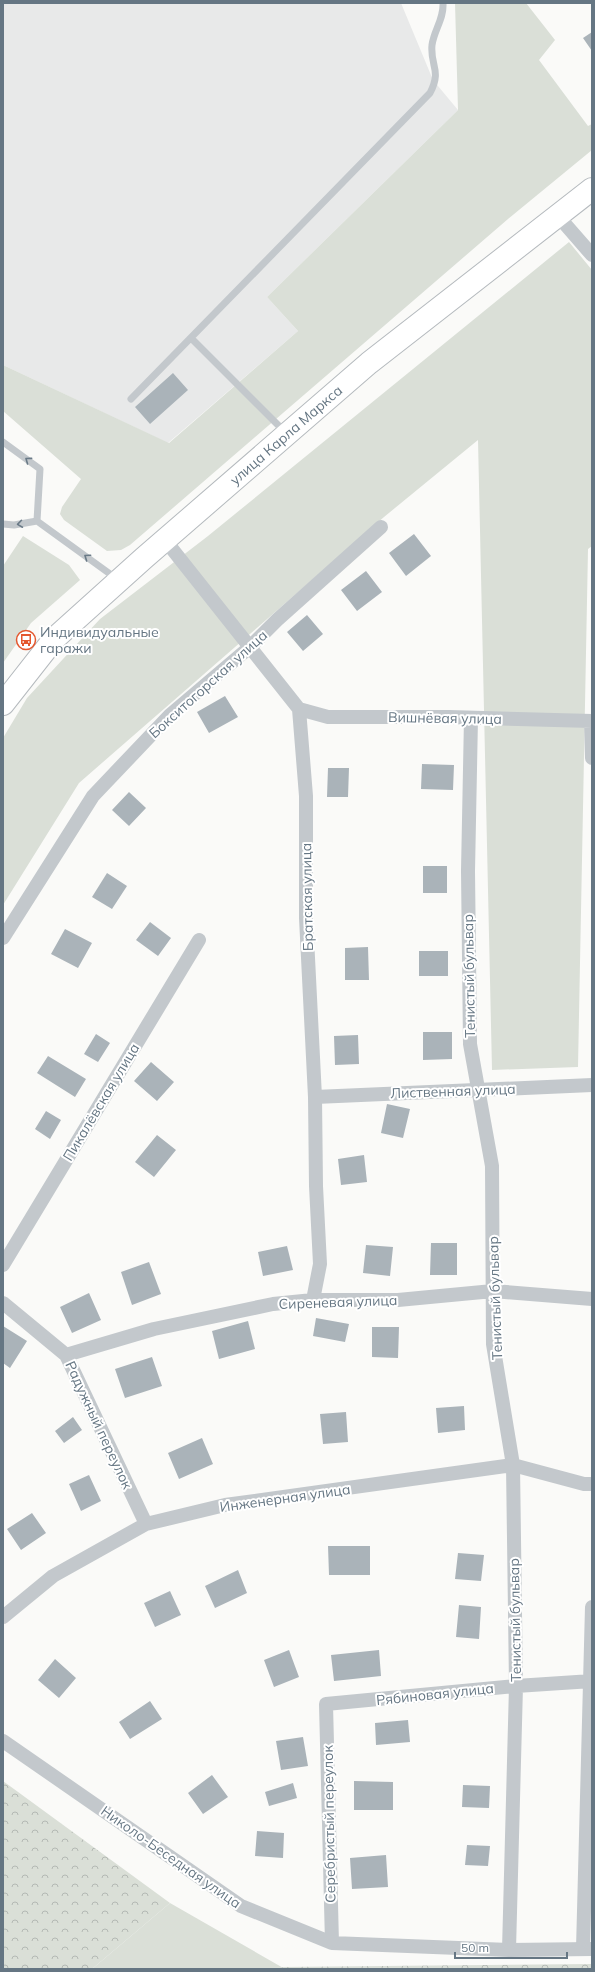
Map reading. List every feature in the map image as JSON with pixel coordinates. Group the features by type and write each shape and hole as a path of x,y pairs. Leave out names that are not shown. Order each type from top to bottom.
{"main road":[{"name":"улица Карла Маркса","path":"3,704 54,639 286,434 369,363 592,190"}],"street":[{"path":"558,216 592,255"},
{"name":"Бокситогорская улица","path":"3,938 93,796 170,714 250,647 277,620 381,527"},
{"path":"165,540 299,709"},
{"name":"Вишнёвая улица","path":"299,709 328,717 592,721"},
{"name":"Братская улица","path":"299,709 306,796 306,918 315,1097 316,1186 320,1264 313,1300"},
{"name":"Тенистый бульвар","path":"471,718 468,871 470,1044 492,1166 493,1344 513,1465 516,1686 509,1950"},
{"path":"592,721 592,758"},
{"name":"Пикалёвская улица","path":"3,1264 199,940"},
{"name":"Лиственная улица","path":"315,1097 592,1085"},
{"name":"Сиреневая улица","path":"66,1355 154,1329 273,1304 313,1300 398,1300 493,1291 592,1299"},
{"name":"Радужный переулок","path":"3,1303 66,1355 146,1524"},
{"name":"Инженерная улица","path":"3,1617 54,1576 146,1524 225,1505 513,1465 584,1484 592,1484"},
{"path":"588,1949 592,1607"},
{"name":"Рябиновая улица","path":"326,1704 516,1686 591,1681"},
{"name":"Серебристый переулок","path":"326,1704 332,1943"},
{"name":"Николо-Беседная улица","path":"3,1741 241,1906 332,1943 509,1950 588,1949"}],"lane":[{"path":"131,399 430,93 436,80 432,45 444,12 443,3"},
{"path":"191,338 286,434"},
{"path":"3,442 40,469 37,521"},
{"path":"3,524 14,525 37,521 119,580"}],"shaded area":[{"path":"3,3 401,3 433,80 458,110 267,297 298,331 168,443 3,365"}],"green space":[{"path":"455,3 526,3 555,40 539,60 588,126 592,124 592,150 508,219 130,545 121,550 107,551 64,520 60,514 62,507 81,479 3,411 3,365 169,443 298,331 267,297 458,110"},
{"path":"569,242 592,270 592,546 588,549 578,1067 492,1070 478,440 384,517 79,783 3,905 3,738 27,698 100,619 208,536"},
{"path":"23,536 69,565 80,580 31,623 3,663 3,566"},
{"path":"3,1781 170,1903 92,1969 3,1969"},
{"path":"170,1903 285,1969 92,1969"},
{"path":"592,1964 592,1969 285,1969 281,1967"}],"building":[{"path":"592,32 592,51 583,38"},
{"path":"173,373 188,390 150,424 135,407"},
{"path":"414,534 431,556 406,576 389,553"},
{"path":"366,571 382,592 357,611 341,590"},
{"path":"307,615 323,634 303,651 287,632"},
{"path":"225,696 238,717 209,733 197,712"},
{"path":"422,764 454,765 453,790 421,789"},
{"path":"328,768 349,768 348,797 327,797"},
{"path":"129,792 146,808 129,826 112,810"},
{"path":"423,866 447,866 447,893 423,893"},
{"path":"107,873 127,886 112,909 92,897"},
{"path":"150,922 171,938 158,956 136,940"},
{"path":"65,929 92,943 78,968 51,954"},
{"path":"368,947 369,980 345,980 345,948"},
{"path":"419,951 448,951 448,976 419,976"},
{"path":"423,1032 452,1032 452,1059 423,1060"},
{"path":"96,1034 110,1043 98,1062 84,1054"},
{"path":"358,1035 359,1064 335,1065 334,1036"},
{"path":"48,1056 86,1079 75,1097 37,1073"},
{"path":"151,1062 174,1082 157,1101 134,1081"},
{"path":"387,1104 410,1109 403,1138 381,1133"},
{"path":"46,1111 61,1120 50,1139 35,1129"},
{"path":"157,1135 176,1150 154,1177 135,1162"},
{"path":"364,1155 367,1182 341,1185 338,1159"},
{"path":"431,1243 457,1243 457,1275 430,1275"},
{"path":"366,1245 393,1247 390,1276 363,1273"},
{"path":"287,1246 293,1270 263,1276 258,1252"},
{"path":"149,1262 161,1294 132,1305 121,1272"},
{"path":"89,1293 101,1320 72,1333 60,1307"},
{"path":"316,1318 349,1324 345,1342 313,1336"},
{"path":"248,1321 255,1349 219,1359 212,1331"},
{"path":"3,1326 27,1341 10,1368 3,1363"},
{"path":"372,1327 399,1327 398,1358 372,1357"},
{"path":"152,1357 162,1386 125,1398 115,1369"},
{"path":"464,1406 465,1430 438,1433 436,1408"},
{"path":"346,1412 348,1442 323,1444 320,1414"},
{"path":"73,1417 82,1430 64,1443 55,1431"},
{"path":"202,1438 213,1464 179,1479 168,1453"},
{"path":"89,1475 101,1501 81,1511 69,1484"},
{"path":"32,1513 46,1533 21,1550 7,1529"},
{"path":"328,1546 370,1546 370,1575 329,1575"},
{"path":"458,1553 484,1555 481,1581 455,1579"},
{"path":"238,1570 247,1593 215,1608 205,1586"},
{"path":"170,1591 181,1615 155,1627 144,1603"},
{"path":"459,1605 481,1607 479,1639 456,1637"},
{"path":"289,1650 299,1677 274,1687 264,1660"},
{"path":"379,1650 381,1676 334,1681 331,1655"},
{"path":"55,1659 76,1678 59,1698 38,1680"},
{"path":"150,1701 162,1719 130,1739 119,1722"},
{"path":"408,1720 410,1742 376,1745 375,1723"},
{"path":"303,1737 308,1766 281,1770 276,1741"},
{"path":"212,1775 228,1797 203,1814 188,1793"},
{"path":"354,1781 393,1782 393,1810 354,1810"},
{"path":"293,1783 297,1798 269,1806 265,1792"},
{"path":"463,1785 490,1786 489,1808 462,1807"},
{"path":"257,1831 284,1833 283,1858 255,1856"},
{"path":"467,1845 490,1846 488,1866 465,1865"},
{"path":"386,1855 388,1887 352,1889 350,1858"}],"place":[{"name":"Индивидуальные гаражи","path":"26,640"}]}
